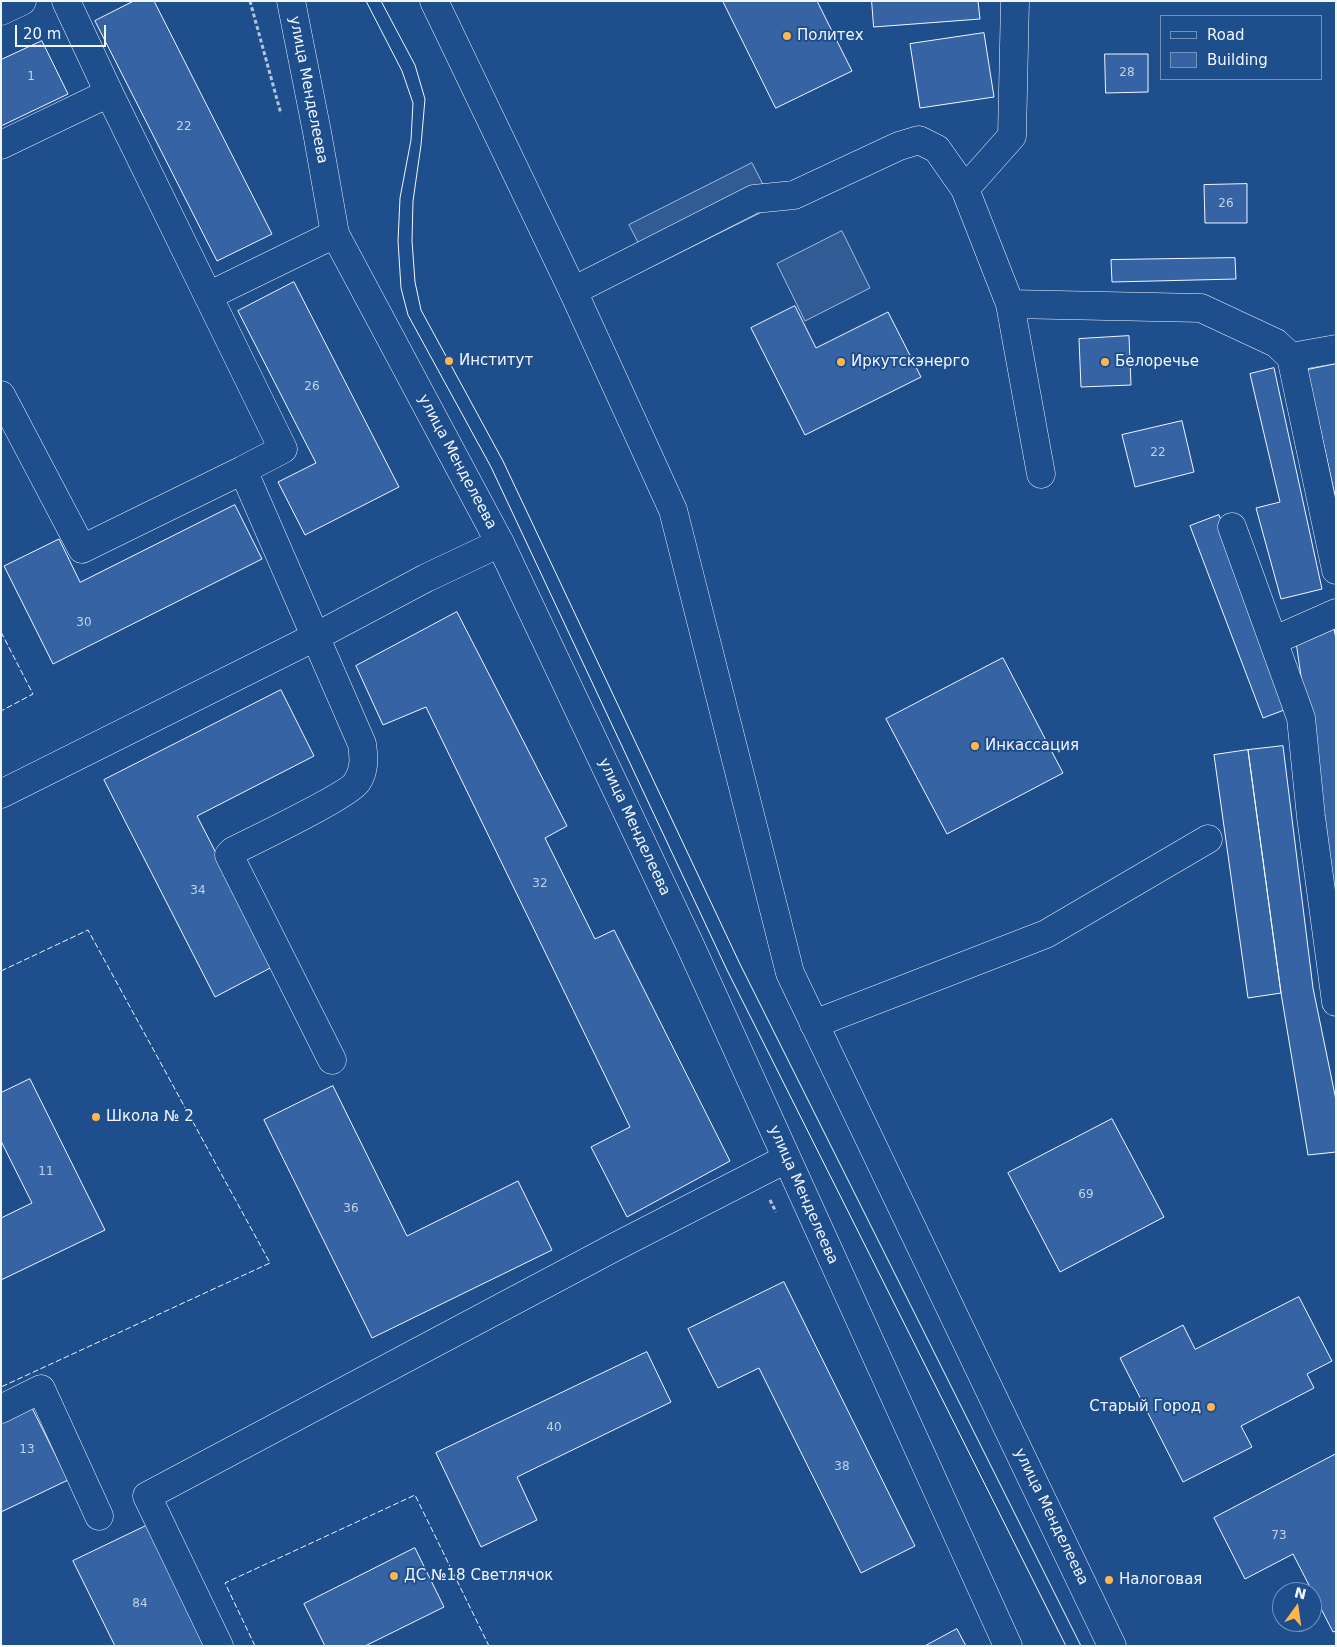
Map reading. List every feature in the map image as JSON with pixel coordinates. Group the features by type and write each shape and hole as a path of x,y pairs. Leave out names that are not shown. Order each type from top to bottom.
{"main road":[{"path":"1,12 22,1"},
{"path":"1,395 82,549 283,449 66,1"},
{"name":"улица Менделеева","path":"291,1 318,132 335,234 500,543 690,945 1008,1646"},
{"name":"улица Менделеева","path":"434,1 573,291 672,510 790,973 1112,1646"},
{"path":"965,189 1012,136 1016,1"},
{"path":"1,145 109,92"},
{"path":"573,291 754,199 794,195 899,146 919,140 937,149 965,189 1010,304 1042,474"},
{"path":"208,296 335,234"},
{"path":"1010,304 1200,308 1276,343 1291,357 1336,570"},
{"path":"1291,357 1336,349"},
{"path":"242,470 362,744 364,757 362,771 357,784 233,851 230,855 332,1060"},
{"path":"1232,527 1302,718 1311,817 1336,1002"},
{"path":"1,794 426,578 500,543"},
{"path":"1,794 315,638 426,578"},
{"path":"1274,640 1336,613"},
{"path":"814,1024 1046,934 1208,839"},
{"path":"219,1646 147,1496 786,1159"},
{"path":"1,1409 41,1389 99,1516"}],"shaded area":[{"path":"752,163 774,206 651,267 629,225"},
{"path":"842,231 870,288 805,321 777,264"}],"building":[{"path":"134,1 154,1 272,234 217,261 95,21"},
{"name":"Политех","path":"723,1 817,1 852,71 776,108"},
{"path":"872,1 978,1 980,19 874,27"},
{"path":"984,33 994,97 920,108 910,44"},
{"path":"42,41 68,94 1,126 1,60"},
{"path":"1105,54 1148,54 1148,92 1106,93"},
{"path":"1247,184 1247,223 1205,223 1204,185"},
{"path":"1235,258 1236,279 1112,282 1111,260"},
{"path":"294,282 399,487 305,535 278,482 316,463 238,311"},
{"name":"Иркутскэнерго","path":"795,306 816,348 888,312 921,377 805,435 751,328"},
{"name":"Белоречье","path":"1129,336 1131,385 1081,387 1079,339"},
{"path":"1336,364 1336,500 1307,370"},
{"path":"1274,368 1322,589 1281,599 1256,508 1280,502 1250,374"},
{"path":"1182,421 1194,472 1135,487 1122,435"},
{"path":"235,505 262,559 53,664 4,566 59,539 80,582"},
{"path":"1219,515 1292,707 1263,718 1190,526"},
{"path":"457,612 567,826 545,838 595,939 614,930 730,1161 627,1217 591,1147 630,1127 426,707 383,725 356,666"},
{"path":"1334,629 1336,639 1336,915 1296,642"},
{"name":"Инкассация","path":"1003,658 1063,773 947,834 886,719"},
{"path":"281,690 314,756 197,816 274,966 215,997 104,780"},
{"path":"1283,746 1313,988 1336,1100 1336,1152 1308,1155 1281,993 1248,750"},
{"path":"1248,750 1281,993 1248,998 1214,755"},
{"path":"30,1079 105,1230 1,1280 1,1218 32,1203 1,1141 1,1093"},
{"path":"333,1086 407,1236 518,1181 552,1250 372,1338 264,1120"},
{"path":"1112,1119 1164,1217 1060,1272 1008,1173"},
{"path":"784,1282 915,1546 861,1573 759,1368 718,1388 688,1329"},
{"name":"Старый Город","path":"1299,1297 1332,1361 1307,1374 1314,1388 1241,1426 1252,1447 1183,1482 1120,1358 1183,1325 1195,1349"},
{"path":"647,1352 671,1402 517,1477 537,1520 481,1547 436,1453"},
{"path":"31,1406 68,1480 1,1512 1,1421"},
{"path":"1336,1454 1336,1631 1333,1632 1322,1611 1322,1582 1307,1582 1293,1554 1245,1579 1214,1518"},
{"path":"148,1525 208,1646 115,1646 73,1561"},
{"name":"ДС №18 Светлячок","path":"415,1548 444,1607 365,1646 325,1646 304,1604"},
{"path":"957,1629 966,1646 925,1646"}],"tram line":[{"path":"366,1 402,71 413,103 411,140 400,198 398,241 401,288 408,315 491,467 727,970 1066,1646"},
{"path":"381,1 415,65 425,99 413,201 412,241 415,282 421,310 503,461 740,964 1081,1646"}],"fence":[{"path":"1,632 33,694 1,711"},
{"path":"1,971 88,930 270,1263 1,1387"},
{"path":"255,1646 225,1583 415,1495 489,1646"}],"place":[{"name":"Политех","path":"787,36"},
{"name":"Институт","path":"449,361"},
{"name":"Иркутскэнерго","path":"841,362"},
{"name":"Белоречье","path":"1105,362"},
{"name":"Инкассация","path":"975,746"},
{"name":"Школа № 2","path":"96,1117"},
{"name":"Старый Город","path":"1211,1407"},
{"name":"ДС №18 Светлячок","path":"394,1576"},
{"name":"Налоговая","path":"1109,1580"}]}
